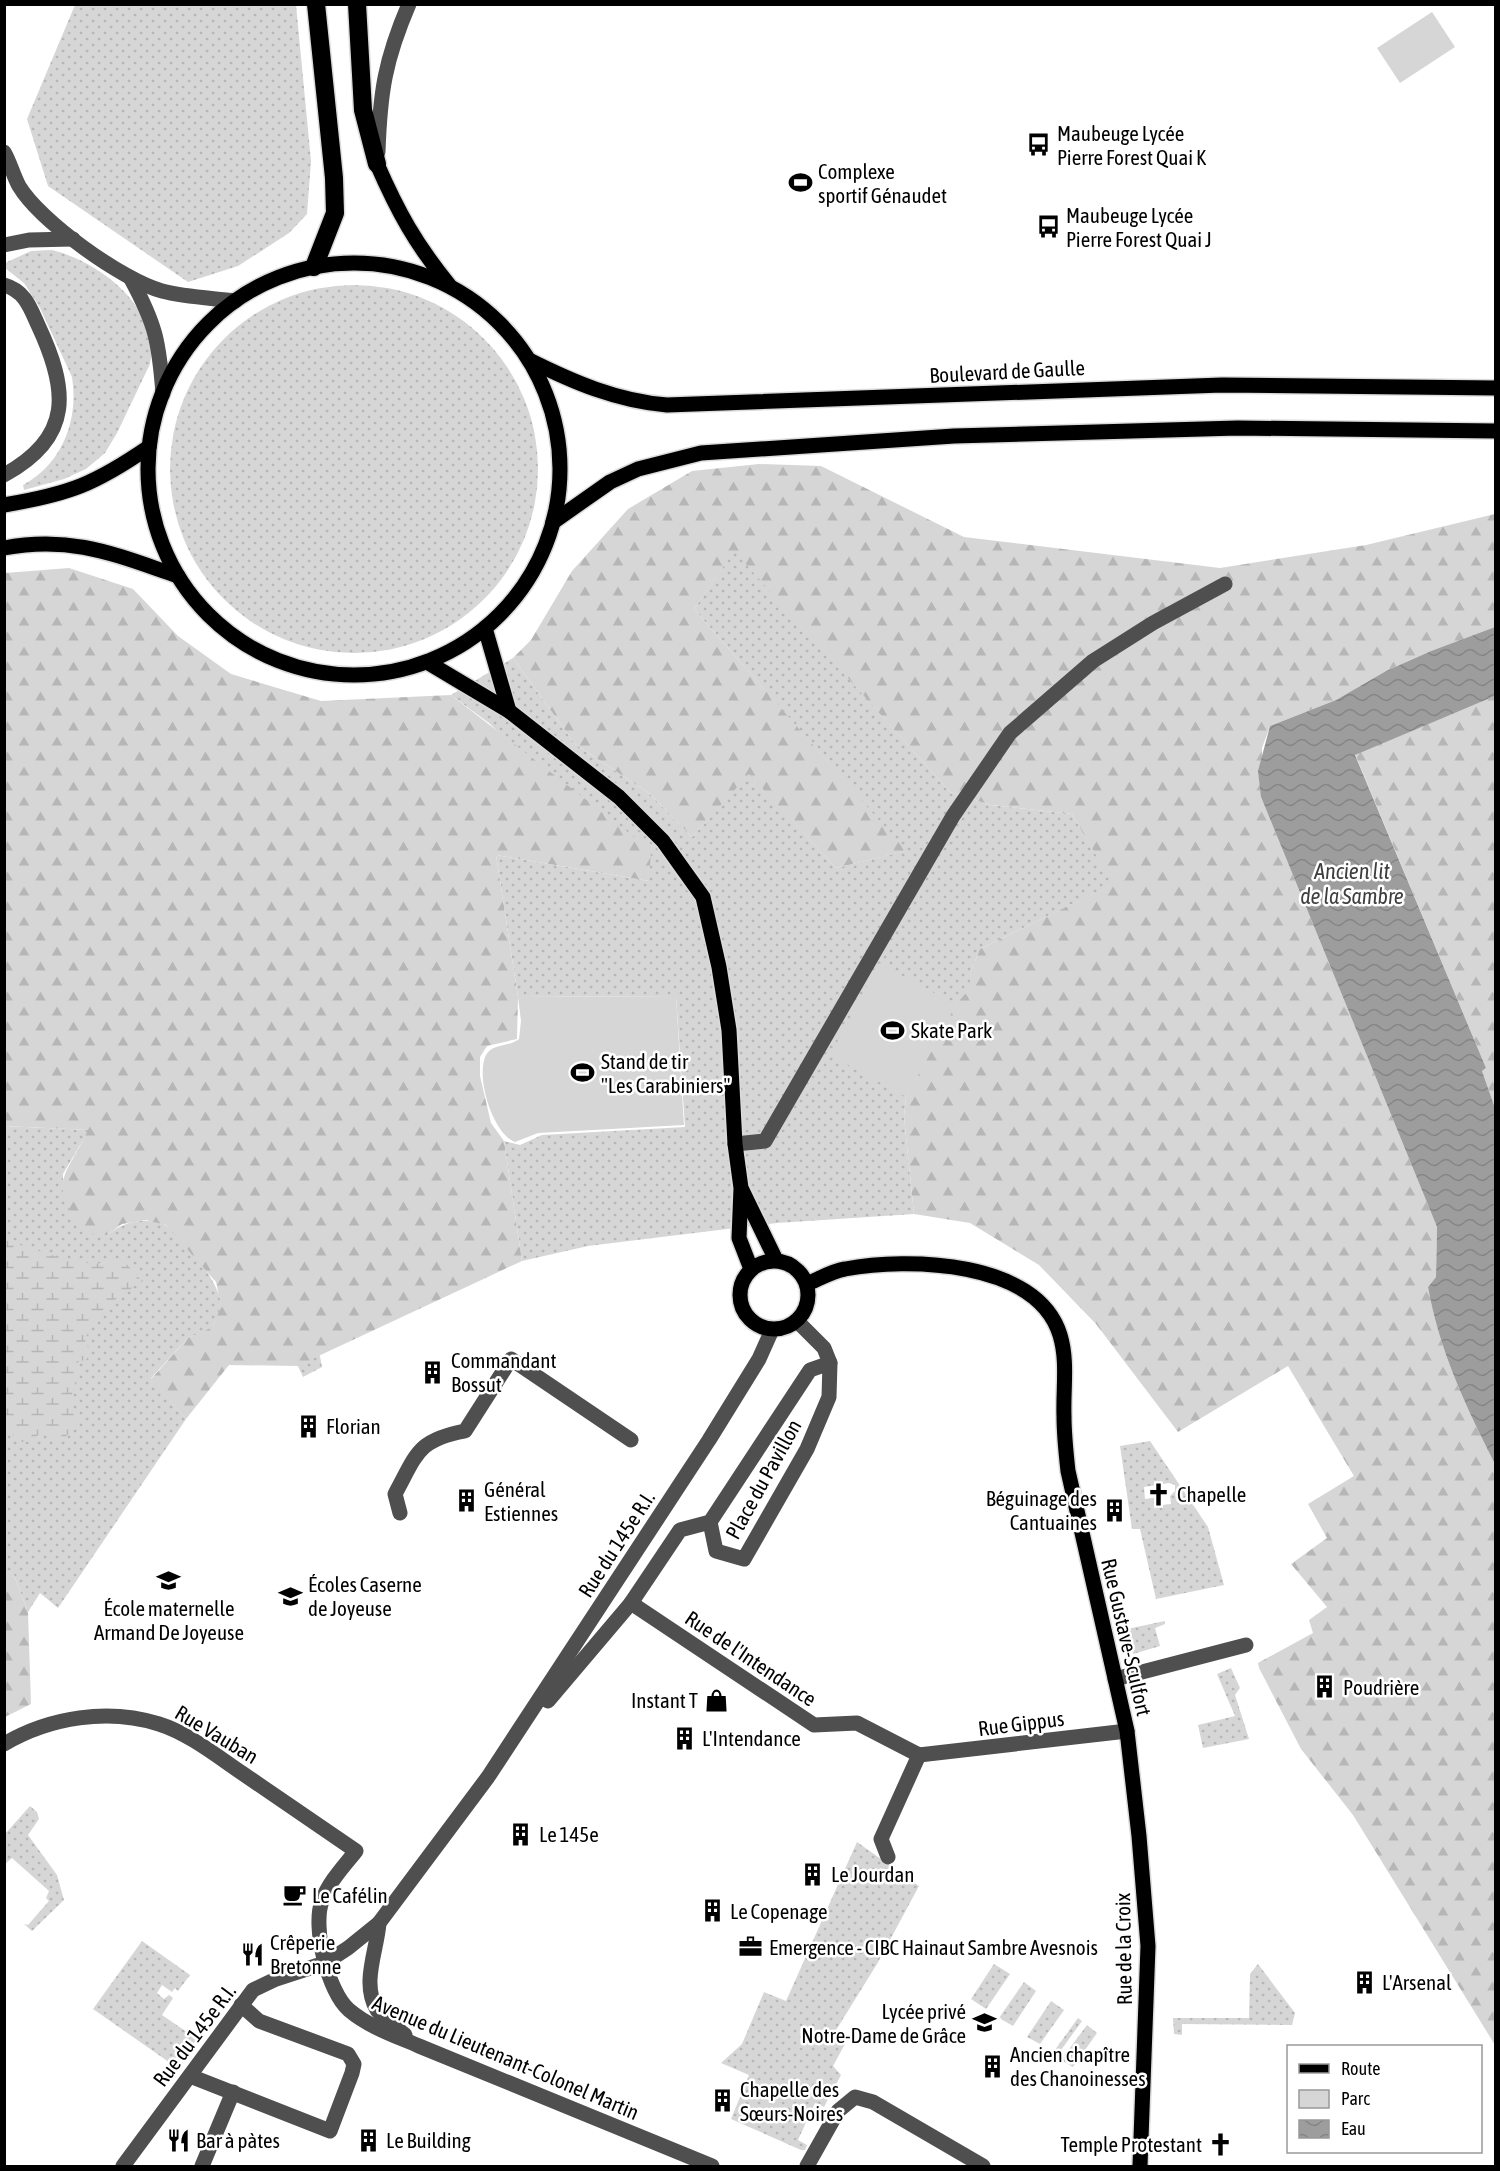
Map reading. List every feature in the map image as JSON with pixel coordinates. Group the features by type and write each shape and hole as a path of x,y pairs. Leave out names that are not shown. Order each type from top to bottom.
{"highway":[{"path":"314,267 335,213 334,178 316,4"},
{"path":"357,4 363,110 377,164"}],"main road":[{"path":"377,164 397,210 418,247 450,287"},
{"path":"349,263 384,265 418,273 450,287 494,319 529,360 544,390 556,433 559,455 559,489 553,522 542,552 527,580 508,605 485,628 458,647 427,662 396,671 365,675 333,674 302,669 244,644 204,610 178,576 166,553 153,510 148,474 149,447 163,394 180,358 204,327 235,301 272,280 314,267 349,263"},
{"name":"Boulevard de Gaulle","path":"529,360 592,390 648,404 667,405 1222,385 1496,388"},
{"path":"553,522 610,482 638,469 701,453 931,437 1269,427 1496,431"},
{"path":"4,505 57,496 92,483 149,447"},
{"path":"4,548 50,543 84,546 178,576"},
{"path":"485,628 509,711"},
{"path":"427,662 509,711 619,797 663,841 703,897 719,967 729,1030 735,1144 741,1188 739,1238 751,1269"},
{"path":"741,1188 776,1260"},
{"path":"776,1260 790,1264 800,1272 807,1284 809,1297 805,1310 797,1321 784,1329 772,1330 759,1328 748,1319 742,1308 740,1294 743,1281 751,1269 761,1263 776,1260"},
{"name":"Rue Gustave-Sculfort","path":"807,1284 843,1269 909,1263 936,1264 960,1267 1008,1283 1045,1307 1054,1320 1064,1355 1064,1436 1068,1471 1128,1731"},
{"name":"Rue de la Croix","path":"1128,1731 1140,1836 1148,1947 1140,2166"}],"street":[{"path":"377,164 382,82 393,42 409,4"},
{"path":"4,152 19,185 29,198 73,239 131,279 162,291 235,301"},
{"path":"4,245 28,240 73,239"},
{"path":"131,279 151,316 159,344 163,394"},
{"path":"4,285 20,291 28,303 55,360 60,396 54,427 43,446 26,463 4,475"},
{"path":"735,1144 765,1142 953,816 1010,733 1093,661 1153,623 1225,584"},
{"path":"797,1321 824,1348 830,1363"},
{"name":"Rue du 145e R.I.","path":"488,1777 709,1440 759,1359 772,1330"},
{"path":"400,1513 395,1494 422,1446 439,1436 465,1431 511,1359 632,1440"},
{"name":"Place du Pavillon","path":"632,1603 680,1530 710,1522 810,1370 830,1363 829,1397 807,1449 744,1559 716,1551 710,1522"},
{"name":"Rue du 145e R.I.","path":"123,2166 253,1990 325,1963 380,1923 488,1777 584,1656 632,1603"},
{"name":"Rue de l'Intendance","path":"632,1603 814,1725 856,1724 919,1755"},
{"path":"1115,1678 1246,1645"},
{"name":"Rue Vauban","path":"4,1744 19,1735 86,1716 113,1715 161,1725 223,1760 356,1851 322,1901 319,1924 325,1963"},
{"name":"Rue Gippus","path":"919,1755 1128,1731"},
{"path":"888,1857 881,1839 919,1755"},
{"path":"380,1923 370,1967 371,1993 378,2011 419,2046"},
{"name":"Avenue du Lieutenant-Colonel Martin","path":"325,1963 334,1990 348,2009 373,2026 702,2165"},
{"path":"190,2076 330,2131 347,2090 354,2064 348,2054 259,2021 241,2005"},
{"path":"202,2166 233,2092"},
{"path":"807,2166 838,2111 855,2097 873,2102 983,2166"}],"green space":[{"path":"75,5 296,5 311,161 307,214 289,233 238,266 188,282 48,186 27,119"},
{"path":"1432,12 1455,47 1400,83 1377,48"},
{"path":"52,250 89,265 123,290 136,306 146,324 151,344 150,364 105,453 86,469 64,479 24,490 23,485 48,465 65,439 70,425 74,393 72,377 40,308 24,283 5,268 5,263 31,251"},
{"path":"354,285 390,288 425,299 456,316 484,339 507,367 524,398 535,433 538,469 535,505 524,540 507,571 484,599 456,622 425,639 390,650 354,653 318,650 283,639 252,622 224,599 201,571 184,540 173,505 170,469 173,433 184,398 201,367 224,339 252,316 283,299 318,288"},
{"path":"759,464 821,466 964,537 1220,568 1366,545 1495,514 1495,627 1431,651 1386,671 1336,700 1270,726 1262,748 1261,797 1437,1227 1436,1277 1428,1287 1433,1310 1446,1356 1495,1464 1495,2045 1353,1815 1301,1749 1259,1668 1258,1663 1313,1633 1309,1620 1327,1607 1291,1564 1327,1538 1308,1504 1354,1476 1288,1366 1178,1432 1096,1324 1039,1265 970,1223 914,1214 904,1117 906,1097 955,1005 969,990 971,971 980,949 1113,884 1072,814 991,805 950,792 734,551 694,609 906,851 836,868 749,774 692,837 650,794 575,744 513,658 531,640 572,571 628,509 692,471"},
{"path":"734,550 950,792 991,805 1072,814 1114,884 980,949 971,971 970,990 955,1005 906,1097 904,1117 914,1214 777,1223 588,1246 522,1261 504,1141 520,1145 542,1135 685,1127 676,996 518,997 496,855 649,881 489,723 451,695 513,658 575,744 650,794 692,837 749,773 836,868 905,851 694,609"},
{"path":"69,568 133,589 178,636 231,674 321,701 451,695 651,850 649,881 496,855 518,997 517,1039 487,1046 480,1057 480,1076 491,1123 504,1141 522,1261 297,1366 229,1365 186,1419 151,1379 188,1338 213,1327 221,1305 216,1282 166,1225 146,1220 122,1224 107,1235 85,1233 66,1202 63,1180 88,1130 5,1126 5,573"},
{"path":"1495,696 1495,1108 1482,1071 1486,1068 1355,754"},
{"name":"Skate Park","path":"879,963 956,1005 906,1097 830,1055"},
{"name":"Stand de tir \"Les Carabiniers\"","path":"676,996 684,1125 538,1133 515,1142 507,1137 493,1117 488,1104 483,1065 489,1051 519,1039 521,1021 518,997"},
{"path":"4,1126 89,1130 63,1174 63,1191 107,1235 127,1224 141,1221 155,1222 170,1228 180,1237 208,1273 220,1297 221,1306 213,1328 188,1338 151,1378 186,1419 58,1608 40,1593 28,1612 14,1575 4,1570"},
{"path":"5,1240 64,1259 96,1264 121,1258 142,1281 106,1307 93,1322 85,1343 91,1351 86,1360 79,1361 76,1365 81,1372 73,1390 72,1402 80,1421 60,1443 44,1431 28,1442 18,1442 5,1425"},
{"path":"318,1346 322,1367 303,1377 296,1362"},
{"path":"1150,1441 1208,1527 1224,1585 1156,1599 1140,1529 1132,1529 1120,1446","holes":["1169,1483 1175,1485 1175,1491 1170,1496 1171,1504 1162,1505 1160,1497 1145,1499 1144,1487"]},
{"path":"5,1570 14,1575 28,1612 31,1704 5,1717"},
{"path":"1165,1621 1165,1624 1155,1628 1160,1646 1133,1654 1127,1629"},
{"path":"1231,1668 1240,1688 1235,1695 1249,1739 1203,1748 1198,1725 1235,1716 1217,1674"},
{"path":"30,1806 37,1812 39,1819 28,1835 57,1875 64,1900 32,1931 24,1924 28,1925 49,1901 46,1898 49,1891 12,1858 4,1865 5,1834"},
{"path":"857,1842 919,1886 877,1964 833,2035 845,2044 833,2066 841,2075 824,2107 815,2103 798,2140 807,2145 805,2150 801,2150 731,2119 749,2075 721,2063 742,2044 764,1992 786,2001"},
{"path":"142,1941 190,1975 178,1991 175,1988 172,1992 162,1985 157,1993 164,1999 169,1995 173,1998 162,2015 197,2039 176,2067 93,2009"},
{"path":"994,1964 1010,1974 986,2009 971,1999"},
{"path":"1258,1964 1295,2013 1292,2025 1182,2024 1182,2035 1174,2034 1173,2018 1249,2018 1250,1974"},
{"path":"1024,1982 1036,1991 1013,2026 999,2018"},
{"path":"1051,2001 1064,2010 1040,2044 1027,2037"},
{"path":"1078,2018 1082,2021 1056,2057 1052,2054"},
{"path":"1087,2025 1097,2033 1073,2067 1061,2060"}],"water":[{"name":"Ancien lit de la Sambre","path":"1495,627 1495,696 1355,755 1486,1068 1482,1071 1495,1108 1495,1464 1446,1356 1433,1310 1428,1287 1436,1277 1437,1227 1261,797 1258,771 1270,726 1336,700 1386,671 1431,651"}],"place":[{"name":"Maubeuge Lycée Pierre Forest Quai K","path":"1039,145"},
{"name":"Complexe sportif Génaudet","path":"800,183"},
{"name":"Maubeuge Lycée Pierre Forest Quai J","path":"1048,227"},
{"name":"Skate Park","path":"893,1030"},
{"name":"Stand de tir \"Les Carabiniers\"","path":"583,1073"},
{"name":"Commandant Bossut","path":"433,1372"},
{"name":"Florian","path":"308,1426"},
{"name":"Chapelle","path":"1159,1494"},
{"name":"Général Estiennes","path":"466,1501"},
{"name":"Béguinage des Cantuaines","path":"1115,1510"},
{"name":"École maternelle Armand De Joyeuse","path":"169,1580"},
{"name":"Écoles Caserne de Joyeuse","path":"290,1596"},
{"name":"Poudrière","path":"1325,1687"},
{"name":"Instant T","path":"716,1700"},
{"name":"L'Intendance","path":"684,1738"},
{"name":"Le 145e","path":"521,1834"},
{"name":"Le Jourdan","path":"813,1874"},
{"name":"Le Cafélin","path":"294,1895"},
{"name":"Le Copenage","path":"712,1911"},
{"name":"Emergence - CIBC Hainaut Sambre Avesnois","path":"751,1947"},
{"name":"Crêperie Bretonne","path":"252,1954"},
{"name":"L'Arsenal","path":"1364,1982"},
{"name":"Lycée privé Notre-Dame de Grâce","path":"984,2023"},
{"name":"Ancien chapître des Chanoinesses","path":"992,2066"},
{"name":"Chapelle des Sœurs-Noires","path":"722,2101"},
{"name":"Bar à pàtes","path":"178,2140"},
{"name":"Le Building","path":"368,2140"},
{"name":"Temple Protestant","path":"1220,2144"}]}
